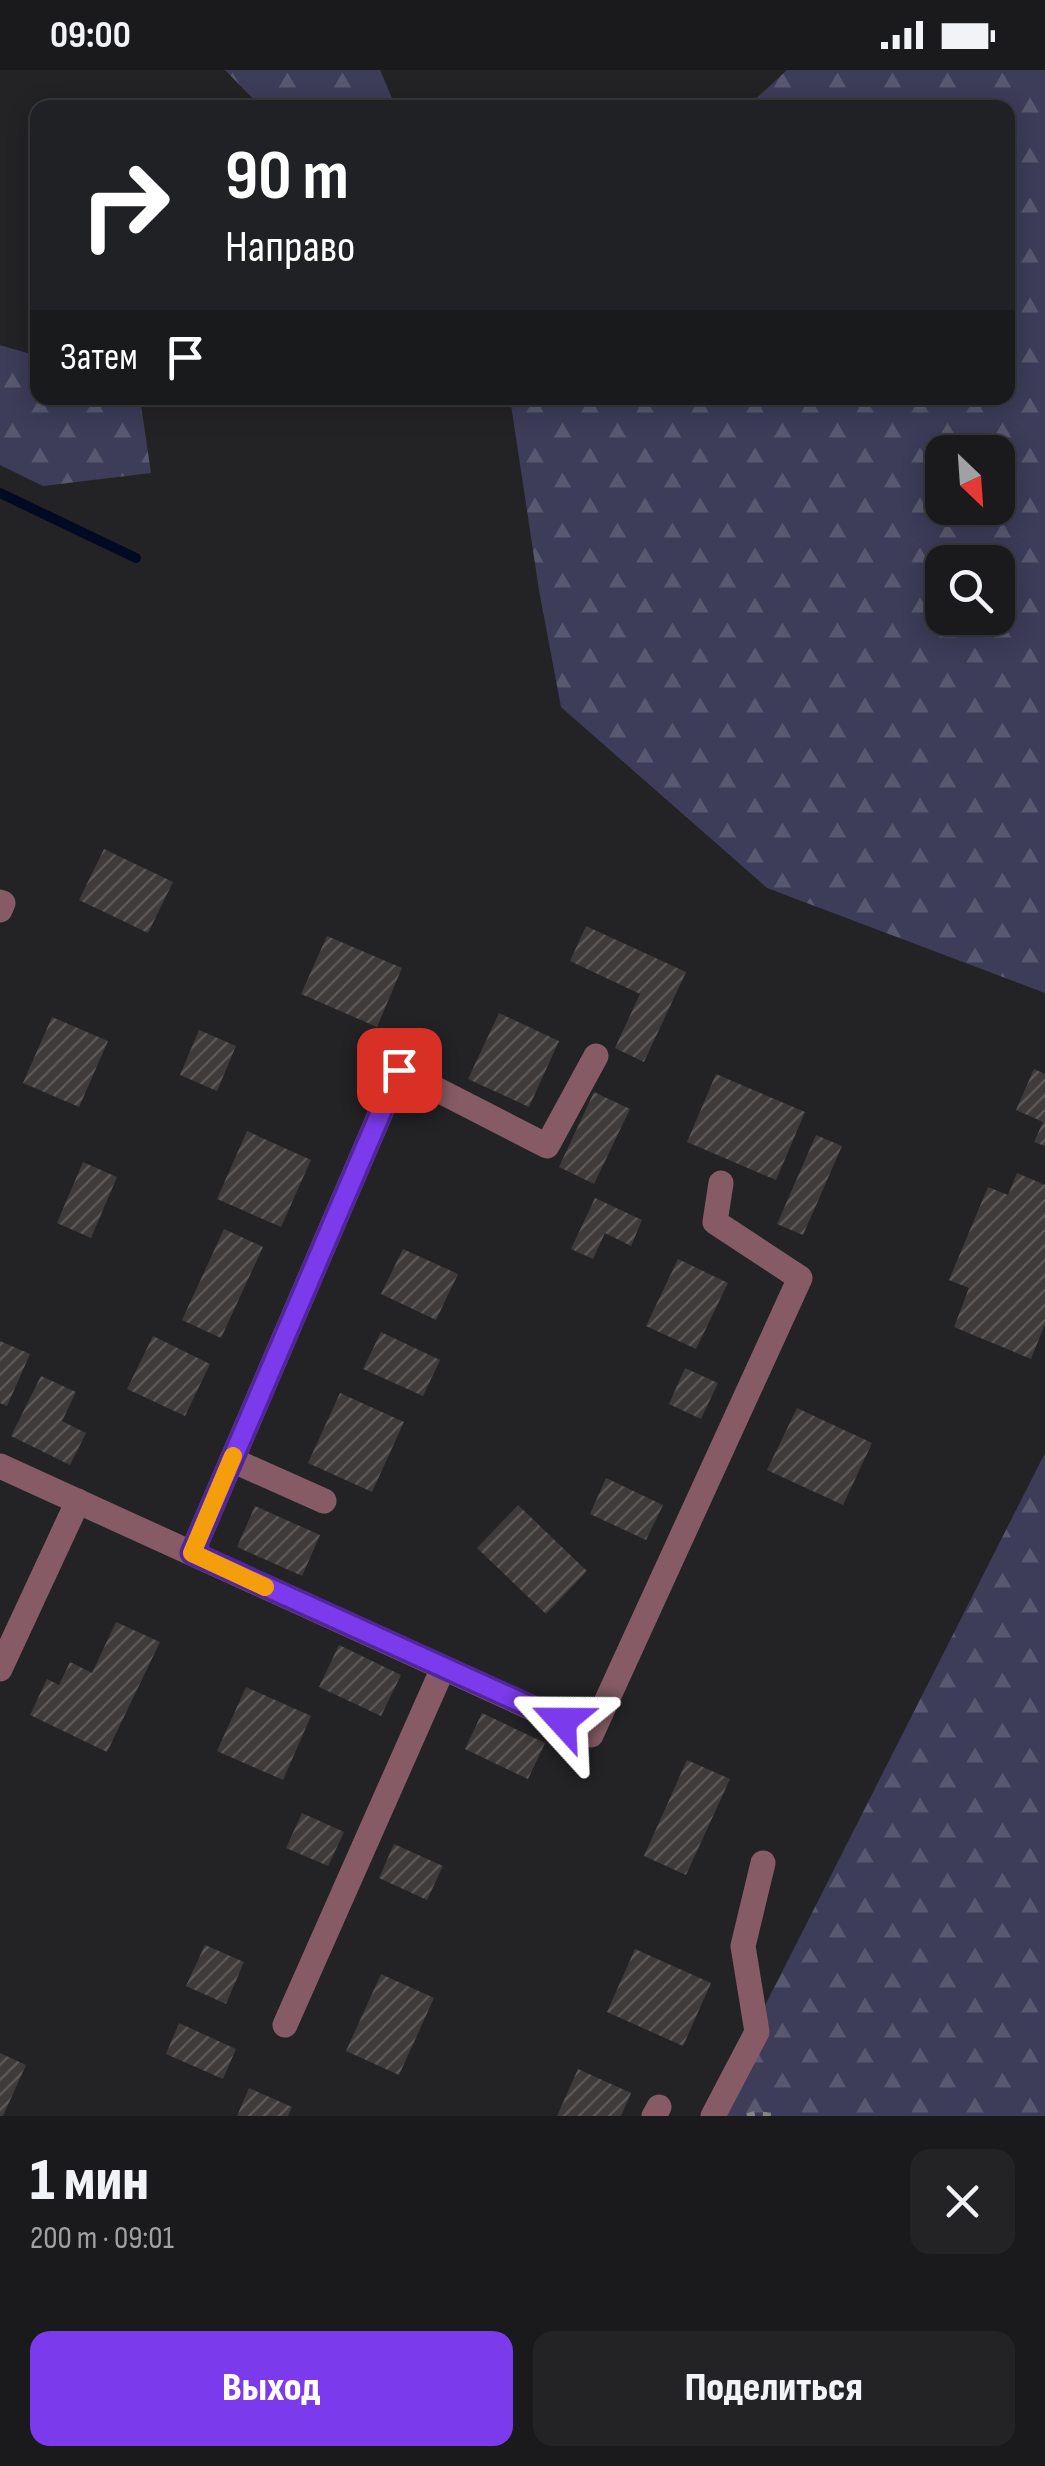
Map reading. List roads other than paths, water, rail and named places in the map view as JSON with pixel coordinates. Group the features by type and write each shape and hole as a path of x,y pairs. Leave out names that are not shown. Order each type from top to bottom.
{"street":[{"path":"0,902 0,910"},
{"path":"192,1553 399,1070 546,1146 596,1056"},
{"path":"0,1466 591,1735 800,1278 714,1222 721,1182"},
{"path":"232,1460 324,1501"},
{"path":"0,1670 78,1501"},
{"path":"284,2024 444,1668"},
{"path":"714,2116 758,2032 744,1946 763,1863"}],"waterway":[{"path":"0,493 136,558"}]}
